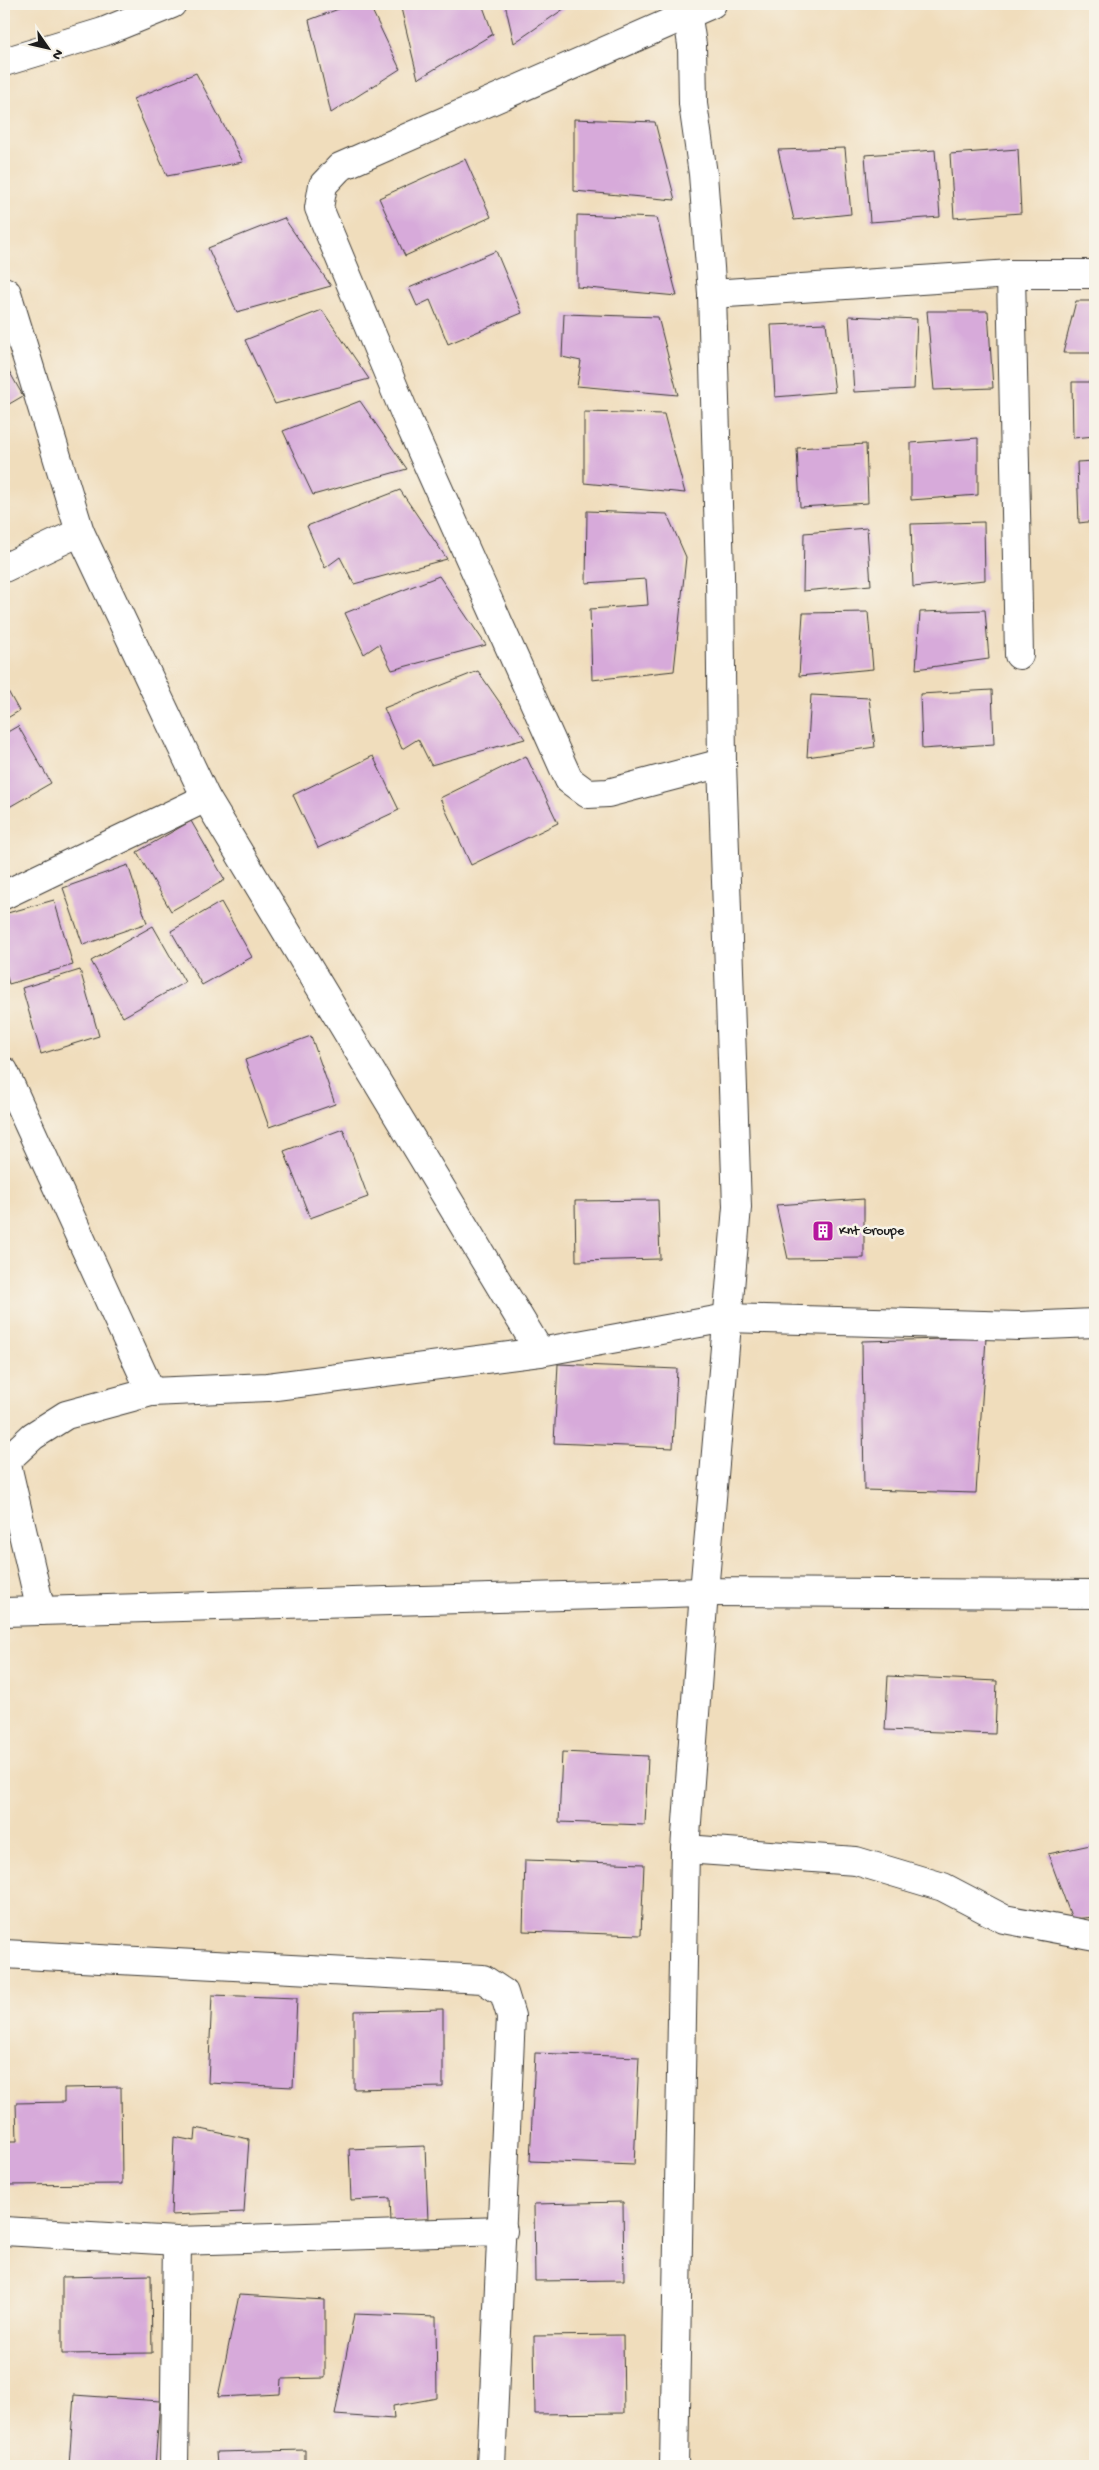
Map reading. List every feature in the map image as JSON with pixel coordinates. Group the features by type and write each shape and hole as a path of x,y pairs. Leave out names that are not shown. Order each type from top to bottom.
{"street":[{"path":"4,62 103,32 172,4"},
{"path":"712,4 686,9 340,167 322,185 320,208 408,421 569,780 588,794 608,793 722,763"},
{"path":"674,2466 685,1849 736,1207 722,763 720,574 712,294 703,174 693,104 692,45 686,9"},
{"path":"712,294 1010,274 1095,274"},
{"path":"1010,274 1019,655"},
{"path":"4,291 7,293 80,532 206,798 540,1352"},
{"path":"4,568 80,532"},
{"path":"4,895 206,798"},
{"path":"4,1071 151,1392"},
{"path":"41,1610 5,1460 33,1436 66,1416 151,1392 268,1387 540,1352 727,1318 1010,1326 1095,1323"},
{"path":"4,1612 704,1592 1095,1594"},
{"path":"685,1849 856,1862 943,1887 1004,1919 1095,1936"},
{"path":"4,1954 483,1979 504,1993 511,2016 503,2231 491,2466"},
{"path":"4,2231 177,2241 503,2231"},
{"path":"174,2466 177,2241"}],"building":[{"path":"352,4 369,4 400,69 331,113 309,20"},
{"path":"400,4 482,4 493,34 418,79"},
{"path":"505,4 571,4 514,43"},
{"path":"196,73 243,162 167,176 133,99"},
{"path":"574,119 655,122 675,200 574,191"},
{"path":"845,148 851,214 794,220 778,150"},
{"path":"1018,149 1021,213 954,218 950,154"},
{"path":"935,150 940,217 870,222 865,155"},
{"path":"465,159 491,217 405,256 379,198"},
{"path":"577,215 657,218 677,296 577,287"},
{"path":"284,218 331,286 237,312 208,248"},
{"path":"496,251 522,313 448,344 430,300 417,306 409,288"},
{"path":"1076,301 1095,301 1095,353 1063,353"},
{"path":"322,310 369,379 275,404 245,340"},
{"path":"927,311 988,311 993,388 934,390"},
{"path":"564,314 658,317 678,395 577,386 581,361 562,357"},
{"path":"849,316 917,319 914,389 854,392"},
{"path":"826,323 835,392 775,397 771,325"},
{"path":"4,362 23,396 4,407"},
{"path":"1072,382 1095,382 1095,436 1073,438"},
{"path":"360,401 407,469 313,495 283,431"},
{"path":"584,412 664,414 685,493 584,483"},
{"path":"978,438 978,495 911,500 911,443"},
{"path":"866,444 868,503 800,507 797,448"},
{"path":"1095,461 1095,521 1079,523 1077,462"},
{"path":"400,490 447,559 354,584 340,557 325,568 307,526"},
{"path":"587,511 667,514 686,557 674,671 592,680 590,609 648,605 646,579 586,583"},
{"path":"984,522 985,580 913,587 911,524"},
{"path":"867,528 871,585 803,591 804,533"},
{"path":"439,576 486,645 392,670 379,644 364,654 345,613"},
{"path":"985,610 989,659 916,669 920,612"},
{"path":"868,612 873,669 799,676 803,613"},
{"path":"478,671 525,739 431,765 418,739 402,749 384,708"},
{"path":"4,684 19,711 4,720"},
{"path":"992,690 994,744 922,749 920,694"},
{"path":"811,695 869,698 875,747 807,757"},
{"path":"18,726 51,783 4,810 4,734"},
{"path":"373,756 399,810 318,848 293,795"},
{"path":"526,756 558,823 471,865 440,798"},
{"path":"191,821 225,880 171,911 137,852"},
{"path":"128,865 147,923 83,945 63,888"},
{"path":"54,900 73,965 9,984 4,967 4,914"},
{"path":"221,902 252,957 202,985 171,931"},
{"path":"153,926 185,982 123,1017 91,961"},
{"path":"80,970 99,1036 41,1054 22,988"},
{"path":"311,1036 335,1104 269,1127 245,1060"},
{"path":"343,1129 368,1197 310,1218 284,1151"},
{"name":"Knt Groupe","path":"864,1199 864,1258 788,1259 776,1205"},
{"path":"658,1200 660,1259 576,1261 575,1201"},
{"path":"986,1338 976,1493 864,1490 862,1341"},
{"path":"558,1364 677,1369 673,1448 554,1443"},
{"path":"888,1676 997,1681 995,1734 885,1730"},
{"path":"562,1752 648,1756 645,1825 559,1822"},
{"path":"1095,1844 1095,1917 1072,1919 1048,1854"},
{"path":"525,1860 644,1864 641,1935 523,1931"},
{"path":"212,1995 297,1998 293,2087 208,2083"},
{"path":"443,2009 443,2087 354,2089 354,2011"},
{"path":"535,2053 639,2057 634,2165 530,2161"},
{"path":"121,2087 122,2184 4,2185 4,2141 17,2141 16,2103 64,2102 64,2088"},
{"path":"196,2128 249,2139 244,2212 171,2215 174,2137 195,2141"},
{"path":"425,2146 428,2221 391,2222 390,2198 351,2200 349,2149"},
{"path":"623,2202 624,2280 535,2281 534,2204"},
{"path":"151,2275 152,2353 62,2354 62,2277"},
{"path":"239,2295 325,2300 325,2378 281,2379 280,2394 218,2397"},
{"path":"354,2314 436,2317 437,2398 393,2406 394,2419 335,2415"},
{"path":"623,2335 624,2413 535,2414 534,2336"},
{"path":"74,2395 160,2401 155,2466 69,2466"},
{"path":"305,2450 305,2466 217,2466 216,2452"}],"place":[{"name":"Knt Groupe","path":"823,1231"}]}
